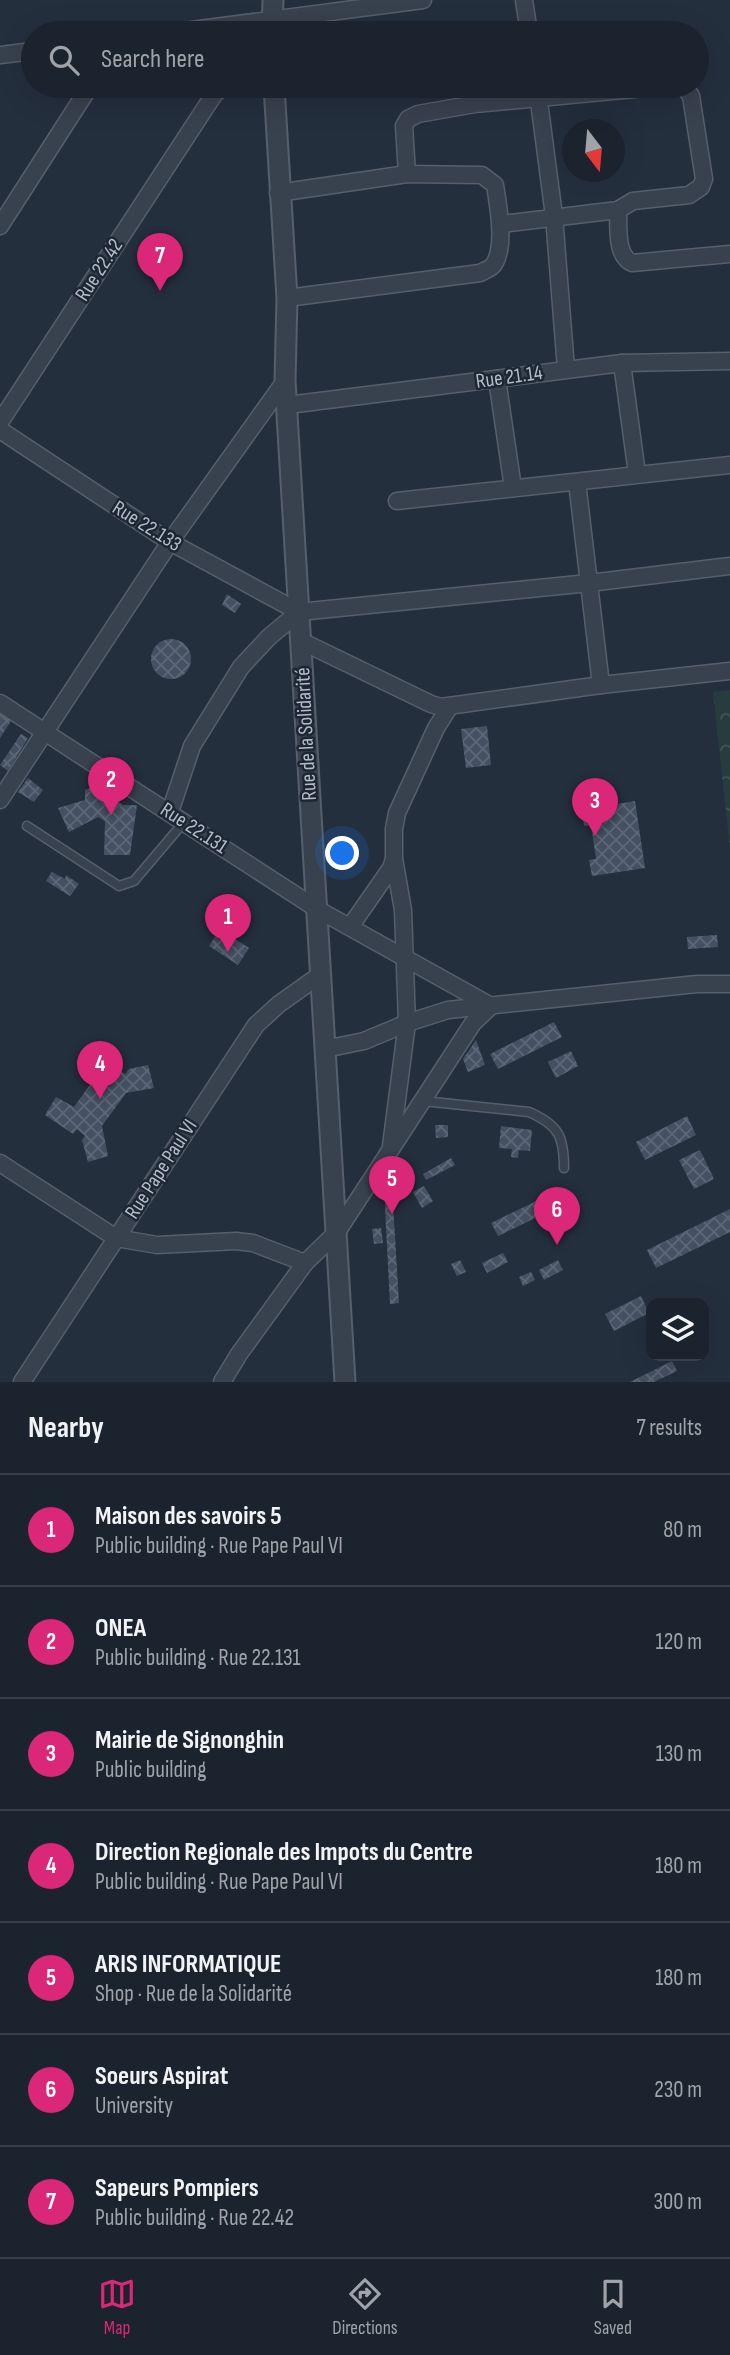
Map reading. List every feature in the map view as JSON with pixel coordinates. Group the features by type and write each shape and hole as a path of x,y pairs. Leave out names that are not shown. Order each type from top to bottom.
{"street":[{"path":"263,0 270,21"},
{"path":"272,21 273,0"},
{"path":"306,21 423,0"},
{"path":"524,0 527,21"},
{"path":"0,55 21,52"},
{"path":"0,226 82,98"},
{"name":"Rue 22.42","path":"0,422 212,98"},
{"name":"Rue de la Solidarité","path":"274,98 278,193 287,298 285,381 345,1382"},
{"path":"407,174 404,126 408,119 418,114 506,98"},
{"path":"539,98 554,216 566,369"},
{"path":"502,225 554,216 618,210 633,201 689,195 701,187 704,179 691,98"},
{"path":"278,193 407,174 481,175 495,185 502,225 496,262 490,269 480,273 287,298"},
{"path":"618,210 621,254 625,260 632,263 730,254"},
{"name":"Rue 21.14","path":"288,405 622,363 730,361"},
{"path":"622,363 637,474"},
{"path":"497,379 513,488"},
{"path":"0,800 170,542 285,381"},
{"name":"Rue 22.133","path":"0,430 170,542 299,612"},
{"path":"397,501 730,465"},
{"path":"577,482 601,685"},
{"path":"170,812 192,746 241,667 269,637 299,612 589,583 730,565"},
{"path":"301,641 431,704 450,706 601,685 730,671"},
{"name":"Rue 22.131","path":"0,703 317,909 491,1006"},
{"path":"390,1150 407,1023 403,910 394,859 394,830 397,813 436,728 450,706"},
{"path":"351,928 380,886 394,859"},
{"name":"Rue Pape Paul VI","path":"22,1382 256,1025 279,1004 320,975"},
{"path":"325,1049 364,1041 407,1023 449,1010 683,986 730,984"},
{"path":"222,1382 239,1354 306,1263 337,1232 472,1023 491,1006"},
{"path":"0,1163 116,1238 157,1245 236,1241 253,1243 306,1263"}],"lane":[{"path":"27,826 119,886 134,881 184,822"},
{"path":"423,1101 529,1112 544,1118 557,1130 564,1146 564,1168"}],"green space":[{"path":"730,690 730,848 713,692"}],"building":[{"path":"227,594 241,604 235,613 222,605"},
{"path":"171,639 179,640 185,645 190,651 190,667 185,673 179,678 171,679 163,678 157,673 152,667 151,659 152,651 157,645 163,640"},
{"path":"0,707 19,720 16,724 11,721 0,738"},
{"path":"487,726 491,765 466,768 461,729"},
{"path":"21,734 28,738 8,771 0,765"},
{"path":"28,778 43,790 34,802 18,792"},
{"path":"105,783 111,796 123,805 137,805 130,855 104,855 105,821 98,817 69,832 58,808 85,800 85,790"},
{"path":"635,801 645,868 592,876 589,860 596,859 591,825 584,826 582,810"},
{"path":"52,872 65,879 66,875 79,884 70,896 46,881"},
{"path":"220,929 249,948 238,965 209,946"},
{"path":"717,935 718,947 688,949 687,937"},
{"path":"554,1022 562,1037 498,1069 490,1054"},
{"path":"476,1040 485,1065 468,1072 463,1059"},
{"path":"93,1046 120,1063 116,1068 125,1074 129,1069 148,1065 154,1088 126,1093 102,1126 108,1156 88,1162 82,1140 85,1136 77,1129 73,1134 45,1115 56,1097 74,1107 97,1075 76,1062"},
{"path":"571,1051 578,1066 556,1078 548,1062"},
{"path":"687,1116 696,1135 645,1160 636,1142"},
{"path":"435,1125 448,1125 448,1137 436,1138"},
{"path":"501,1126 532,1130 530,1151 519,1150 518,1158 511,1157 512,1149 499,1148"},
{"path":"700,1150 714,1179 694,1189 679,1160"},
{"path":"451,1158 455,1165 426,1180 423,1174"},
{"path":"424,1186 433,1201 422,1208 413,1192"},
{"path":"392,1188 399,1303 390,1304 384,1189"},
{"path":"563,1188 570,1201 498,1236 491,1223"},
{"path":"730,1209 730,1232 656,1268 647,1250"},
{"path":"381,1228 383,1243 374,1244 372,1229"},
{"path":"503,1253 508,1262 487,1273 482,1263"},
{"path":"460,1260 466,1272 457,1276 451,1264"},
{"path":"558,1260 563,1270 544,1280 539,1270"},
{"path":"531,1272 535,1280 523,1286 519,1277"},
{"path":"641,1296 646,1307 646,1315 614,1331 605,1314"},
{"path":"672,1361 677,1371 654,1382 630,1382"}],"place":[{"name":"Sapeurs Pompiers","path":"160,291"},
{"name":"ONEA","path":"111,815"},
{"name":"Mairie de Signonghin","path":"595,836"},
{"name":"Maison des savoirs 5","path":"228,952"},
{"name":"Direction Regionale des Impots du Centre","path":"100,1099"},
{"name":"ARIS INFORMATIQUE","path":"392,1214"},
{"name":"Soeurs Aspirat","path":"557,1245"}]}
